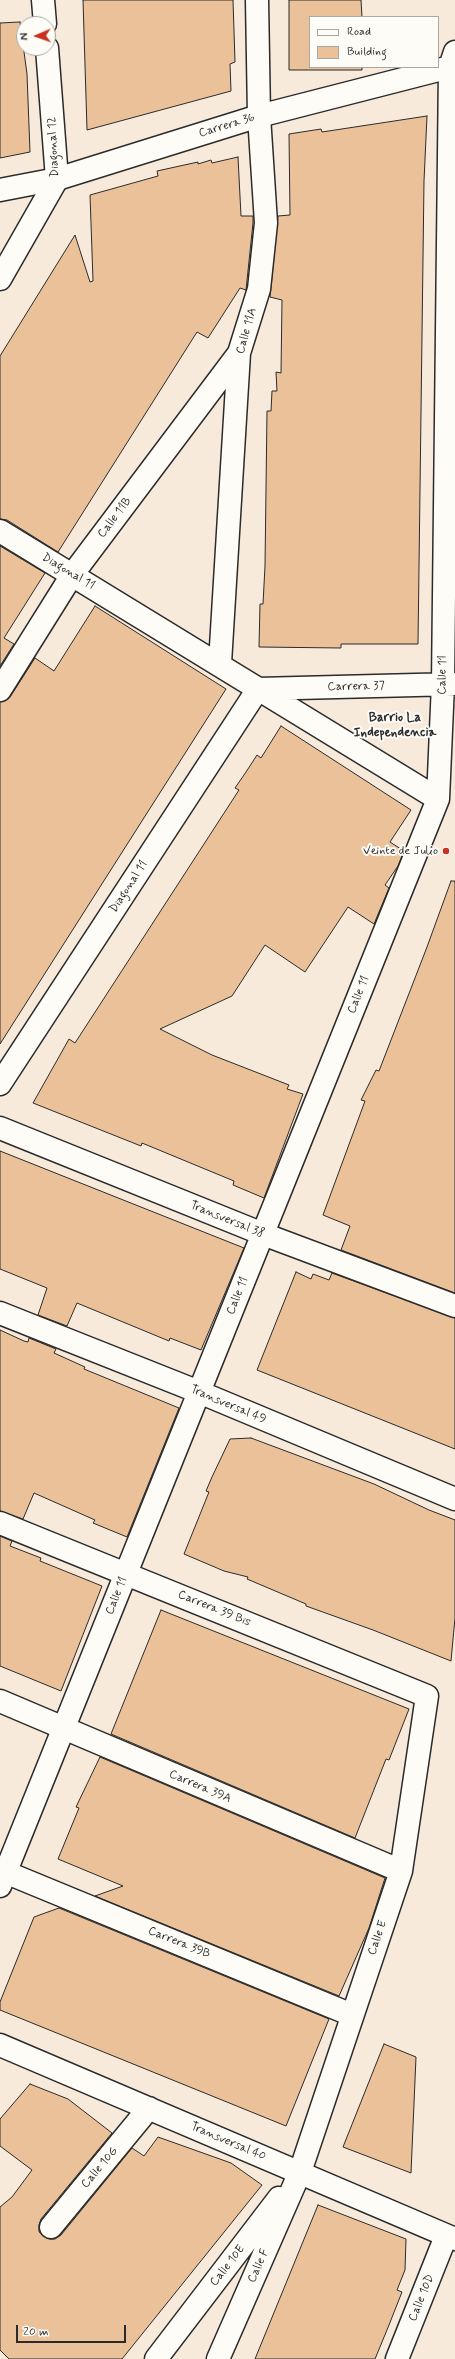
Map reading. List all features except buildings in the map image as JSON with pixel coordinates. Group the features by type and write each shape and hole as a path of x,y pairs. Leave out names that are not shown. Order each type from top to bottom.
{"street":[{"path":"43,0 44,16"},
{"name":"Calle 11A","path":"220,663 239,352 259,289 266,223 259,116 256,0"},
{"name":"Diagonal 12","path":"0,279 57,179 48,56"},
{"name":"Carrera 36","path":"439,66 453,62"},
{"name":"Calle 11","path":"3,1879 438,799 449,684 453,62"},
{"name":"Carrera 36","path":"0,190 57,179 259,116 431,68"},
{"name":"Calle 11B","path":"0,690 72,575 239,352"},
{"name":"Diagonal 11","path":"0,531 220,663 258,689 438,799"},
{"name":"Carrera 37","path":"258,689 449,684"},
{"name":"Diagonal 11","path":"0,1084 258,689"},
{"name":"Transversal 38","path":"0,1128 263,1234 455,1306"},
{"name":"Transversal 49","path":"0,1313 199,1392 455,1499"},
{"name":"Carrera 39 Bis","path":"0,1523 427,1696"},
{"name":"Calle E","path":"300,2172 401,1871 427,1696"},
{"name":"Carrera 39A","path":"0,1701 401,1871"},
{"name":"Carrera 39B","path":"3,1879 352,2015"},
{"name":"Transversal 40","path":"0,2045 300,2172 450,2238"},
{"name":"Calle 10G","path":"51,2227 149,2108"},
{"name":"Calle 10E","path":"156,2359 300,2172"},
{"name":"Calle F","path":"218,2359 300,2172"},
{"name":"Calle 10D","path":"397,2359 450,2238"}],"place":[{"name":"Veinte de Julio","path":"446,851"}],"district":[{"name":"Barrio La Independencia","path":"395,726"}]}
